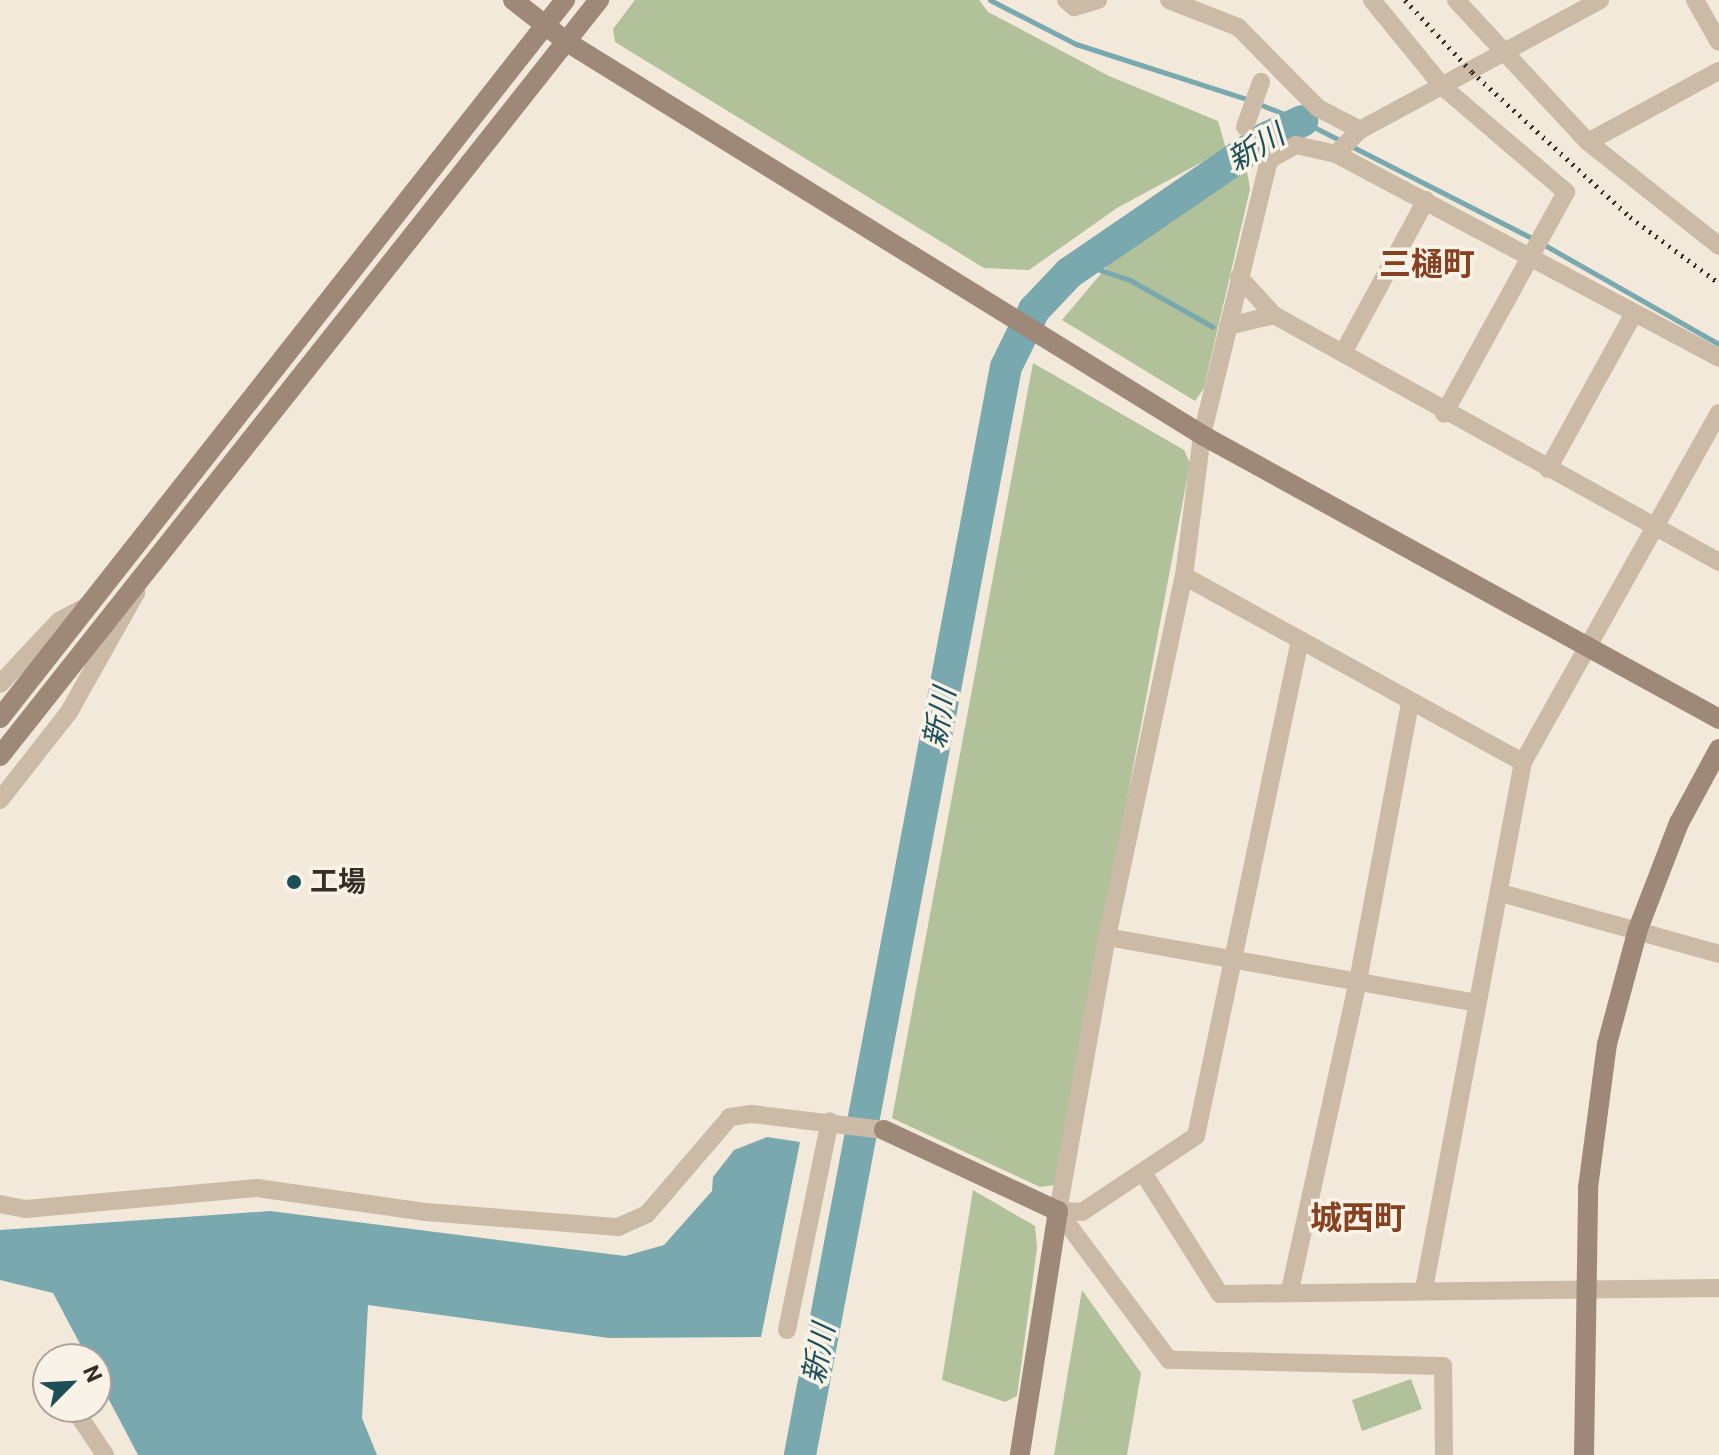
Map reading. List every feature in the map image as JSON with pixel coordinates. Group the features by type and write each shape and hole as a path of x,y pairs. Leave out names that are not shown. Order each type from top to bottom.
{"street":[{"path":"513,0 567,42 976,298 1202,435 1719,719"},
{"path":"0,718 565,0"},
{"path":"0,756 599,0"},
{"path":"1066,0 1074,7 1098,0"},
{"path":"1169,0 1238,27 1347,142 1426,200 1534,254 1634,313 1719,358"},
{"path":"1372,0 1443,87 1566,192 1444,414"},
{"path":"1456,0 1503,56 1588,142 1719,246"},
{"path":"1020,1455 1058,1211 1107,937 1184,576 1202,435 1269,160 1296,145 1347,142 1600,0"},
{"path":"1695,0 1719,42"},
{"path":"1588,142 1719,71"},
{"path":"1245,127 1261,82"},
{"path":"1343,353 1426,200"},
{"path":"1239,277 1274,315 1444,414 1719,562"},
{"path":"1548,469 1634,313"},
{"path":"1228,326 1274,315"},
{"path":"1424,1289 1476,1003 1501,893 1523,762 1653,525 1719,413"},
{"path":"0,800 69,712 148,569"},
{"path":"1184,576 1523,762"},
{"path":"0,684 59,621 89,604"},
{"path":"0,1204 26,1209 257,1188 426,1212 618,1227 647,1214 730,1117 752,1114 830,1121 884,1130 1058,1211 1082,1212 1144,1174 1196,1136 1236,959 1300,640"},
{"path":"1290,1290 1358,981 1410,702"},
{"path":"1584,1455 1584,1288 1598,1093 1638,929 1679,823 1719,749"},
{"path":"1501,893 1719,954"},
{"path":"1107,937 1476,1003"},
{"path":"787,1330 830,1121"},
{"path":"1144,1174 1220,1294 1290,1290 1719,1288"},
{"path":"1058,1211 1169,1360 1443,1366 1444,1455"},
{"path":"84,1423 105,1455"}],"green space":[{"path":"635,0 979,0 988,12 1109,76 1218,121 1226,149 1117,208 1029,270 984,268 615,42 613,29"},
{"path":"1234,171 1247,171 1250,189 1204,388 1195,401 1062,320 1115,257 1178,206"},
{"path":"1033,363 1184,450 1190,463 1055,1185 1040,1187 892,1118"},
{"path":"973,1190 1035,1226 1037,1248 1017,1396 1005,1402 942,1380"},
{"path":"1082,1290 1141,1373 1127,1455 1054,1455"},
{"path":"1411,1379 1422,1409 1362,1431 1352,1400"}],"water":[{"path":"767,1137 800,1142 761,1337 609,1338 368,1305 362,1418 377,1455 138,1455 112,1405 112,1343 80,1343 53,1293 0,1280 0,1230 270,1211 625,1256 664,1245 712,1191 713,1177 734,1150"}],"waterway":[{"path":"990,0 1076,44 1249,100"},
{"path":"1259,104 1302,121 1534,239 1719,344"},
{"name":"新川","path":"800,1455 1006,367 1034,310 1069,273 1266,138 1302,121"},
{"path":"1082,264 1130,280 1213,327"}],"railway":[{"path":"1405,0 1472,72 1630,217 1719,283"}],"place":[{"name":"工場","path":"294,882"}],"district":[{"name":"三樋町","path":"1427,264"},
{"name":"城西町","path":"1358,1218"}]}
